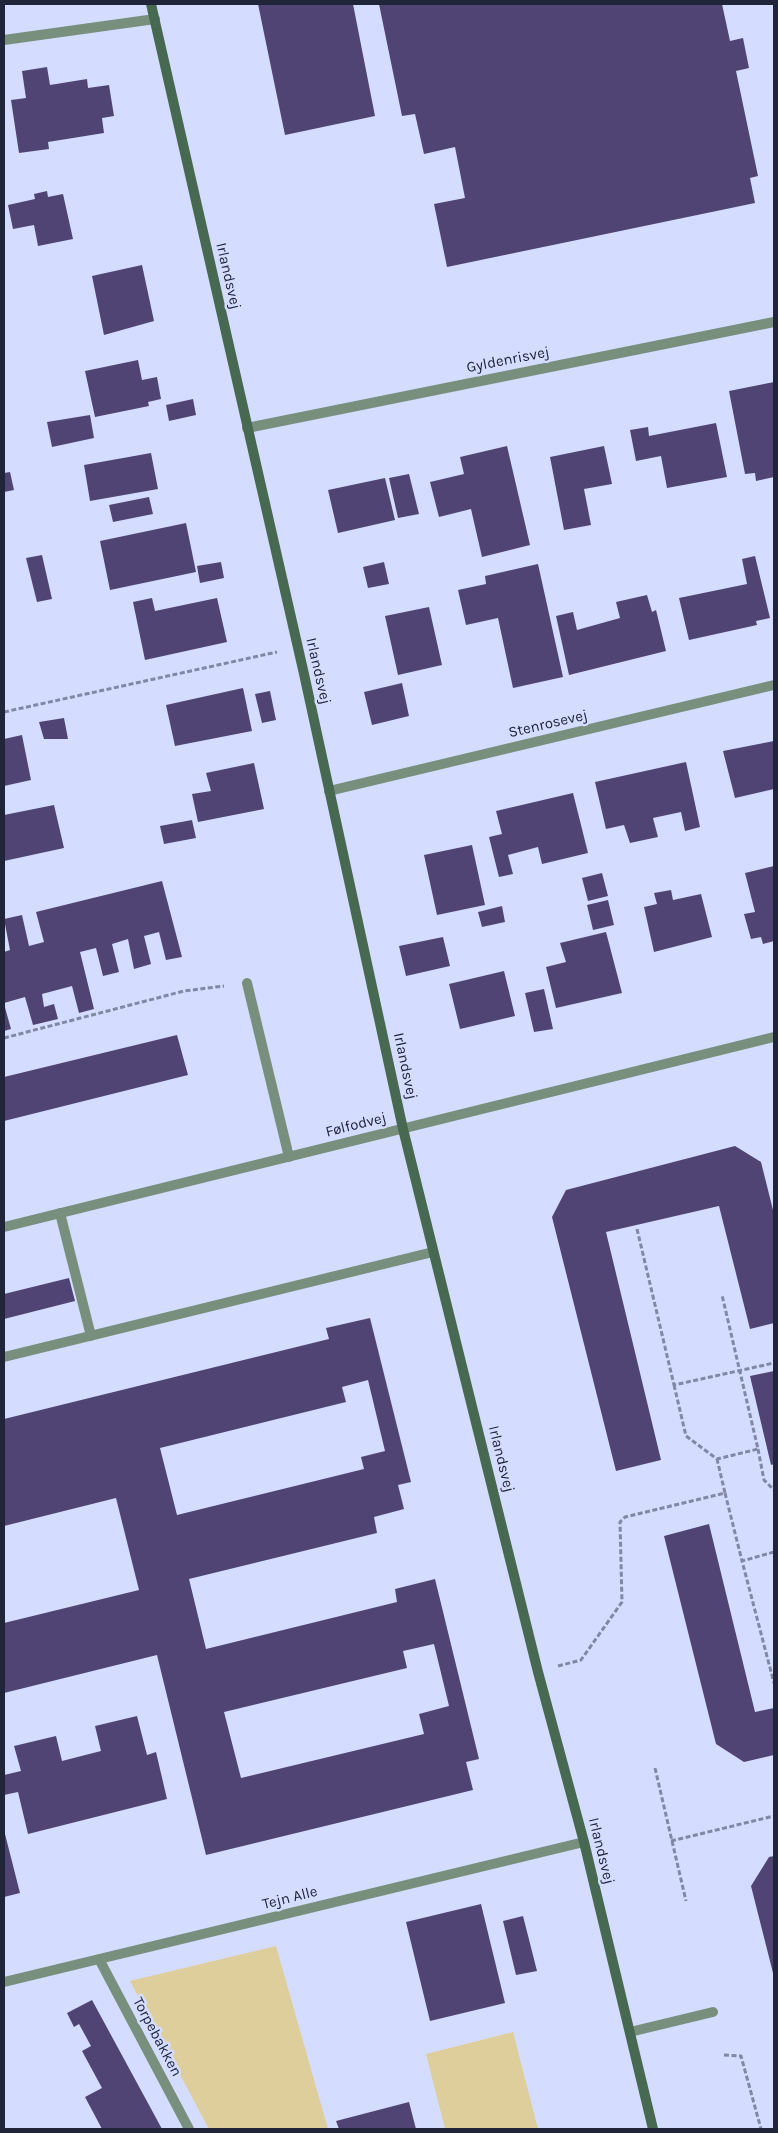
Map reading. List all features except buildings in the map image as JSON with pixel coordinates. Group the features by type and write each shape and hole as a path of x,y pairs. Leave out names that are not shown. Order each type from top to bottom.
{"street":[{"name":"Irlandsvej","path":"151,4 297,648 403,1129 538,1672 584,1842 653,2129"},
{"path":"4,40 155,19"},
{"name":"Gyldenrisvej","path":"247,428 774,322"},
{"name":"Stenrosevej","path":"329,791 774,686"},
{"path":"247,982 289,1157"},
{"name":"Følfodvej","path":"4,1227 774,1037"},
{"path":"60,1213 90,1336"},
{"path":"4,1357 433,1252"},
{"name":"Tejn Alle","path":"4,1982 584,1842"},
{"name":"Torpebakken","path":"99,1959 189,2129"},
{"path":"630,2032 713,2012"}],"path":[{"path":"4,712 297,648"},
{"path":"4,1038 184,991 247,982"},
{"path":"637,1229 686,1436 717,1459 774,1683"},
{"path":"722,1294 764,1480 774,1490"},
{"path":"674,1385 774,1363"},
{"path":"717,1459 758,1448"},
{"path":"538,1672 581,1660 622,1602 620,1522 625,1517 725,1493"},
{"path":"742,1561 774,1552"},
{"path":"654,1768 686,1901"},
{"path":"671,1841 774,1816"},
{"path":"724,2055 741,2056 760,2129"}],"shaded area":[{"path":"276,1946 328,2129 209,2129 130,1981"},
{"path":"513,2032 538,2129 445,2129 426,2054"}]}
